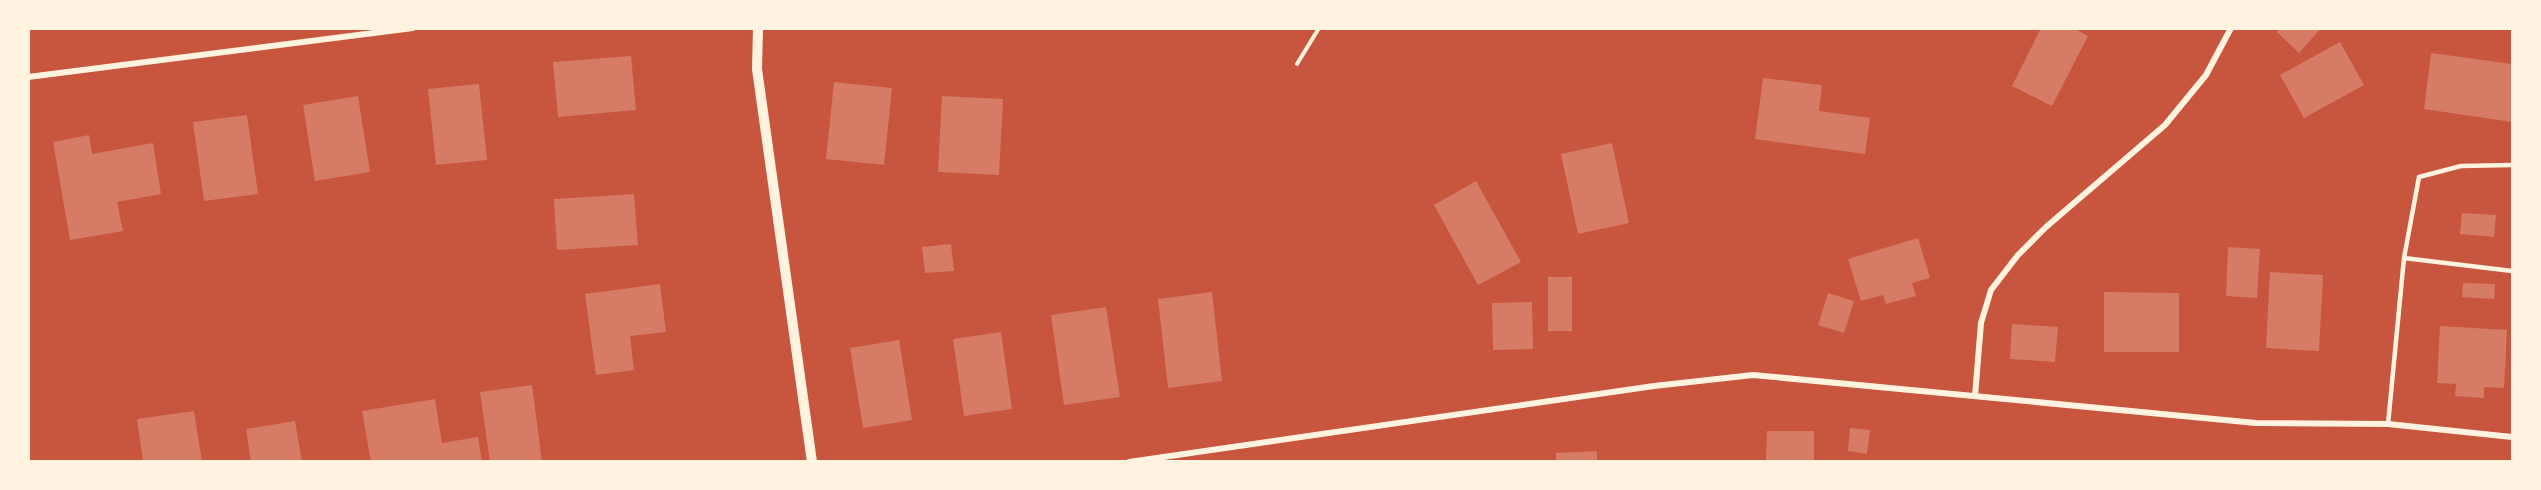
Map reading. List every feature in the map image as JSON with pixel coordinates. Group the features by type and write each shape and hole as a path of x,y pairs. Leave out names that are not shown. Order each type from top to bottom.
{"street":[{"path":"28,77 413,28"},
{"path":"758,28 757,69 812,462"},
{"path":"1975,396 1981,323 1991,290 2018,255 2046,227 2165,125 2205,75 2231,28"},
{"path":"1129,462 1654,386 1753,375 2256,423 2388,424 2512,437"}],"lane":[{"path":"2388,424 2404,258 2419,177 2461,166 2512,165"},
{"path":"2404,258 2512,271"}],"path":[{"path":"1297,64 1319,28"}],"building":[{"path":"2041,28 2073,28 2088,36 2052,106 2012,86"},
{"path":"2281,28 2321,28 2299,53 2277,32"},
{"path":"2340,42 2364,85 2304,118 2280,75"},
{"path":"2431,53 2512,64 2512,122 2424,109"},
{"path":"631,56 636,110 558,117 553,62"},
{"path":"1763,78 1822,85 1819,111 1870,118 1865,154 1755,139"},
{"path":"834,82 892,88 884,165 826,159"},
{"path":"479,84 487,160 436,165 428,89"},
{"path":"358,96 370,172 315,181 303,105"},
{"path":"942,96 1003,99 999,175 938,172"},
{"path":"247,115 258,194 204,201 193,122"},
{"path":"89,135 92,154 153,143 161,194 117,202 123,231 70,240 53,142"},
{"path":"1612,143 1629,223 1578,234 1561,154"},
{"path":"1476,181 1521,262 1478,285 1434,205"},
{"path":"634,194 638,245 557,250 554,199"},
{"path":"2462,213 2496,215 2494,237 2460,234"},
{"path":"1918,238 1930,278 1912,283 1916,296 1886,304 1883,295 1861,301 1848,259"},
{"path":"951,244 954,271 925,273 922,247"},
{"path":"2228,247 2260,249 2257,298 2226,296"},
{"path":"2270,272 2323,275 2319,351 2266,348"},
{"path":"1548,277 1572,277 1572,331 1548,331"},
{"path":"2463,283 2495,284 2494,299 2462,297"},
{"path":"660,284 666,332 630,336 634,370 596,375 585,294"},
{"path":"1212,292 1222,381 1168,388 1158,299"},
{"path":"2104,292 2179,293 2179,352 2104,352"},
{"path":"1828,293 1854,301 1844,333 1818,325"},
{"path":"1532,302 1533,349 1493,350 1492,303"},
{"path":"1106,307 1120,397 1064,405 1051,315"},
{"path":"2012,324 2058,327 2055,362 2010,359"},
{"path":"2440,326 2507,330 2504,388 2484,387 2484,398 2455,396 2456,384 2437,383"},
{"path":"1001,332 1012,409 964,416 953,339"},
{"path":"899,340 912,420 863,428 850,348"},
{"path":"532,385 542,462 490,462 480,392"},
{"path":"435,399 442,443 478,437 482,462 371,462 362,411"},
{"path":"194,411 202,462 143,462 137,419"},
{"path":"295,421 302,462 251,462 246,429"},
{"path":"1850,428 1870,430 1867,454 1848,451"},
{"path":"1767,431 1814,431 1814,462 1766,462"},
{"path":"1597,451 1597,462 1556,462 1556,453"}]}
